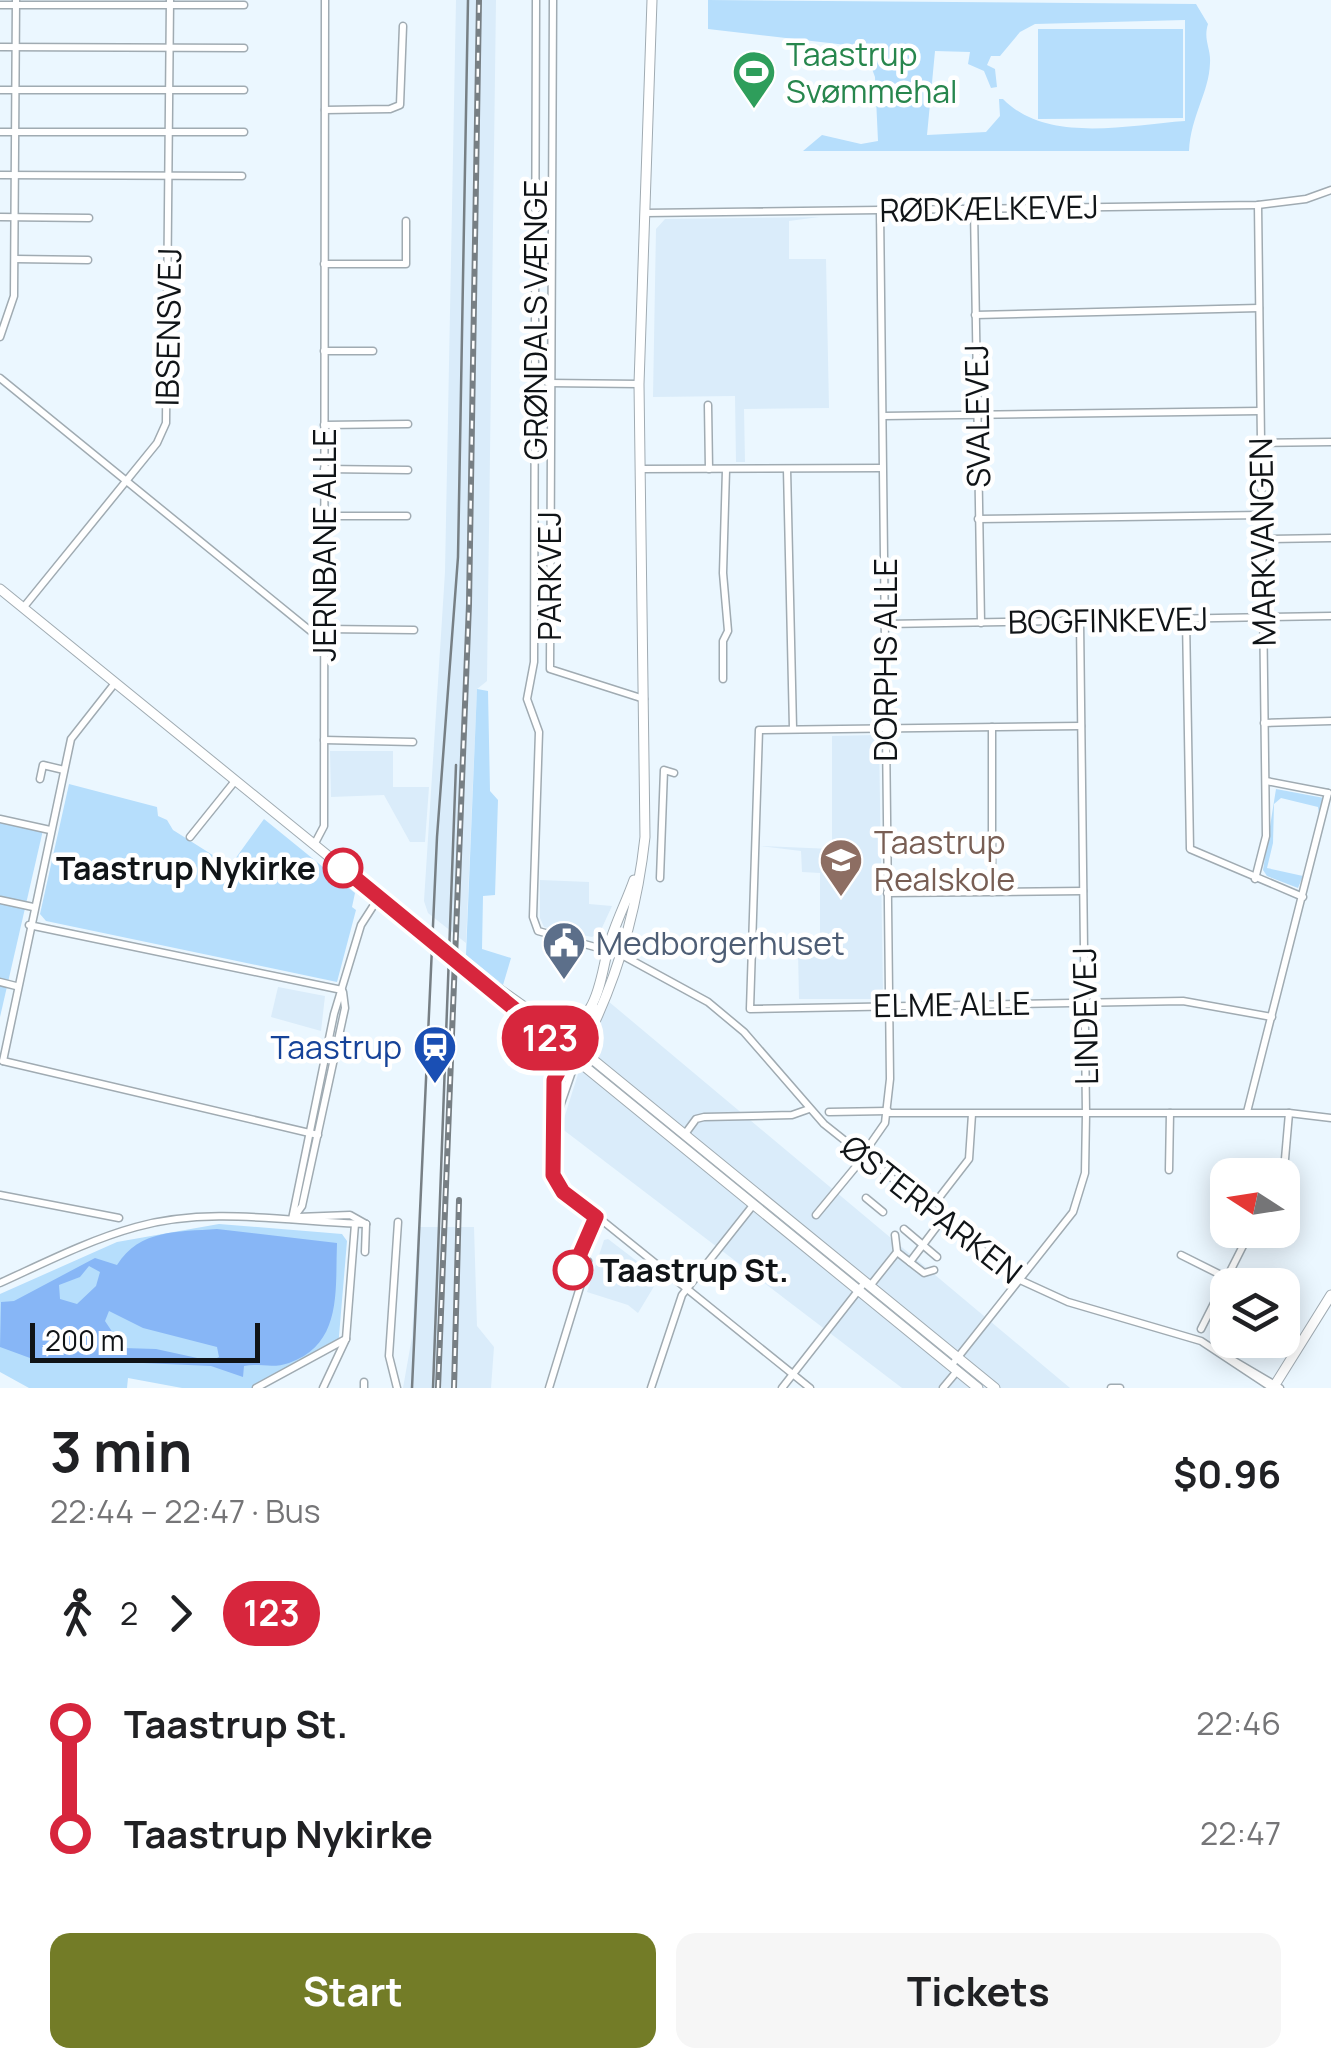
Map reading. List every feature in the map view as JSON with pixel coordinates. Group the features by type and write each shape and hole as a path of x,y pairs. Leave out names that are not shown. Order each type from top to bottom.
{"street":[{"name":"JERNBANE ALLE","path":"314,845 324,829 325,0"},
{"name":"GRØNDALS VÆNGE","path":"526,699 534,662 536,0"},
{"name":"PARKVEJ","path":"553,0 548,384 550,669 644,699"},
{"path":"652,0 640,384 642,864 612,985 554,1080 553,1175 563,1192 810,1388"},
{"path":"0,338 12,310 16,2"},
{"name":"IBSENSVEJ","path":"23,608 157,442 168,416 170,2"},
{"path":"0,5 244,5"},
{"path":"325,110 390,110 400,104 403,26"},
{"path":"0,47 244,48"},
{"path":"0,90 244,90"},
{"path":"0,132 244,132"},
{"path":"0,175 242,176"},
{"name":"RØDKÆLKEVEJ","path":"645,213 1258,205 1306,199 1331,190"},
{"name":"MARKVANGEN","path":"1256,879 1266,836 1258,205"},
{"name":"DORPHS ALLE","path":"880,209 888,1112"},
{"name":"SVALEVEJ","path":"974,209 981,623"},
{"path":"0,218 89,218"},
{"path":"403,278 406,222"},
{"path":"14,260 88,260"},
{"path":"324,264 403,264"},
{"path":"976,315 1259,308"},
{"path":"324,351 373,351"},
{"path":"0,378 314,633 414,630"},
{"path":"548,384 640,384"},
{"path":"708,405 709,469"},
{"path":"883,416 1260,411"},
{"path":"324,425 408,424"},
{"path":"1261,443 1331,442"},
{"path":"640,470 882,468"},
{"path":"787,469 793,728 1081,726"},
{"path":"324,470 408,470"},
{"path":"723,678 723,641 728,631 723,572 727,560 726,470"},
{"path":"978,519 1262,515"},
{"path":"324,516 407,516"},
{"path":"1262,539 1331,538"},
{"path":"0,589 495,990 684,1136 757,1201"},
{"name":"BOGFINKEVEJ","path":"886,624 1331,616"},
{"path":"1186,619 1188,844 1194,853 1303,896"},
{"name":"LINDEVEJ","path":"943,1388 1079,1198 1086,1114 1080,621"},
{"path":"115,683 73,733 2,1062 318,1135"},
{"name":"ØSTERPARKEN","path":"526,699 539,732 534,924 543,936 620,954 722,1014 770,1060 809,1108 862,1157 1020,1280 1068,1302 1187,1335 1275,1387"},
{"path":"1264,722 1331,721"},
{"name":"ELME ALLE","path":"793,728 758,732 750,1009 1199,1002 1272,1017"},
{"path":"992,728 992,892"},
{"path":"324,740 413,742"},
{"path":"40,780 43,765 64,770"},
{"path":"660,878 664,770 674,773"},
{"path":"190,837 235,781"},
{"path":"1247,1112 1330,793 1266,781"},
{"path":"0,819 50,830"},
{"path":"574,1052 597,1001 608,949 634,880 644,832"},
{"path":"644,832 662,832"},
{"path":"887,893 1084,891"},
{"path":"292,1219 342,990 361,925 379,897"},
{"path":"0,900 33,908"},
{"path":"29,925 342,990"},
{"path":"0,982 16,986"},
{"path":"292,1219 302,1206 318,1135 345,1008 342,990"},
{"path":"495,990 553,1027 574,1052 957,1364 995,1388"},
{"path":"553,1027 568,1027 597,1001"},
{"path":"684,1136 696,1119 792,1115 809,1108"},
{"path":"829,1112 1289,1112 1331,1118"},
{"path":"816,1215 862,1157 888,1112"},
{"path":"1285,1158 1289,1112"},
{"path":"935,1202 970,1157 972,1114"},
{"path":"1169,1170 1170,1114"},
{"path":"0,1195 119,1218"},
{"path":"866,1198 884,1212"},
{"path":"651,1388 686,1289 757,1201"},
{"path":"292,1219 306,1214 350,1215 366,1224"},
{"path":"0,1283 136,1226 213,1216 366,1224"},
{"path":"910,1262 942,1221"},
{"path":"397,1388 389,1356 398,1222"},
{"path":"323,1388 346,1339 356,1224"},
{"path":"366,1224 366,1252"},
{"path":"904,1230 938,1257"},
{"path":"895,1235 897,1252 924,1273 934,1270"},
{"path":"549,1388 588,1261 578,1252"},
{"path":"782,1388 790,1373 897,1252"},
{"path":"1181,1254 1210,1269"},
{"path":"1275,1387 1331,1295"},
{"path":"1201,1329 1210,1311"},
{"path":"256,1388 346,1339"},
{"path":"957,1364 978,1388"},
{"path":"1110,1388 1120,1388"}],"shaded area":[{"path":"456,0 496,0 487,681 477,689 466,943 428,913 424,901 445,572"},
{"path":"708,0 1196,4 1208,24 1210,63 1189,151 803,151 822,135 861,144 878,141 875,77 864,47 708,29","holes":["1185,20 1185,121 1114,128 1065,127 1042,122 999,99 1000,116 986,132 927,135 935,51 970,52 968,64 984,71 991,88 997,87 995,69 987,65 991,56 1000,56 1020,32 1035,24"]},
{"path":"1038,29 1183,29 1183,118 1038,119"},
{"path":"819,217 789,221 789,259 826,259 829,408 744,409 745,462 736,462 735,396 653,397 656,229 665,219"},
{"path":"477,689 488,691 490,791 498,800 495,895 483,896 482,949 511,958 503,985 466,955"},
{"path":"832,736 879,738 883,994 877,999 799,999 798,951 816,950 816,936 820,935 820,873 802,872 801,851 760,846 832,849"},
{"path":"330,751 393,751 393,787 429,787 425,842 410,842 384,795 331,797"},
{"path":"69,784 157,807 158,816 167,820 173,830 230,866 264,819 355,893 352,907 356,910 337,982 46,921 40,914"},
{"path":"1276,789 1324,798 1319,814 1318,807 1281,798 1274,804 1273,843 1267,868 1303,876 1298,888 1267,876 1263,870"},
{"path":"0,821 43,830 0,1017"},
{"path":"540,880 589,882 589,904 612,906 600,932 592,937 544,927 540,918"},
{"path":"278,987 325,996 321,1031 271,1017"},
{"path":"608,1001 1070,1388 902,1388 561,1128 584,1055"},
{"path":"219,1224 342,1234 347,1241 338,1348 254,1388 182,1388 128,1378 127,1388 29,1388 0,1372 0,1294 117,1242"},
{"path":"418,1227 474,1227 477,1326 494,1347 491,1388 403,1388 412,1337"},
{"path":"608,1239 659,1278 638,1313 628,1305 587,1292 604,1240"}],"water":[{"path":"217,1229 337,1243 332,1314 319,1343 306,1354 277,1366 244,1366 243,1377 211,1366 30,1358 0,1347 1,1302 14,1301 95,1258 117,1265 126,1253 148,1239 174,1232","holes":["89,1266 100,1272 96,1286 77,1304 60,1299 59,1285 80,1277","109,1311 143,1328 217,1347 219,1357 211,1361 156,1349 123,1348 105,1321"]}],"tram line":[{"path":"412,1388 437,837 458,557 468,0"},
{"path":"433,1388 456,765"}],"railway":[{"path":"438,1388 469,604 479,0"},
{"path":"454,1388 459,1200"}],"bus line":[{"name":"123","path":"343,868 568,1053 554,1080 553,1175 563,1192 596,1217 573,1270"}],"place":[{"name":"Taastrup Svømmehal","path":"754,110"},
{"name":"Taastrup Nykirke","path":"343,868"},
{"name":"Taastrup Realskole","path":"841,898"},
{"name":"Medborgerhuset","path":"564,981"},
{"name":"Taastrup","path":"435,1085"},
{"name":"Taastrup St.","path":"573,1270"}]}
